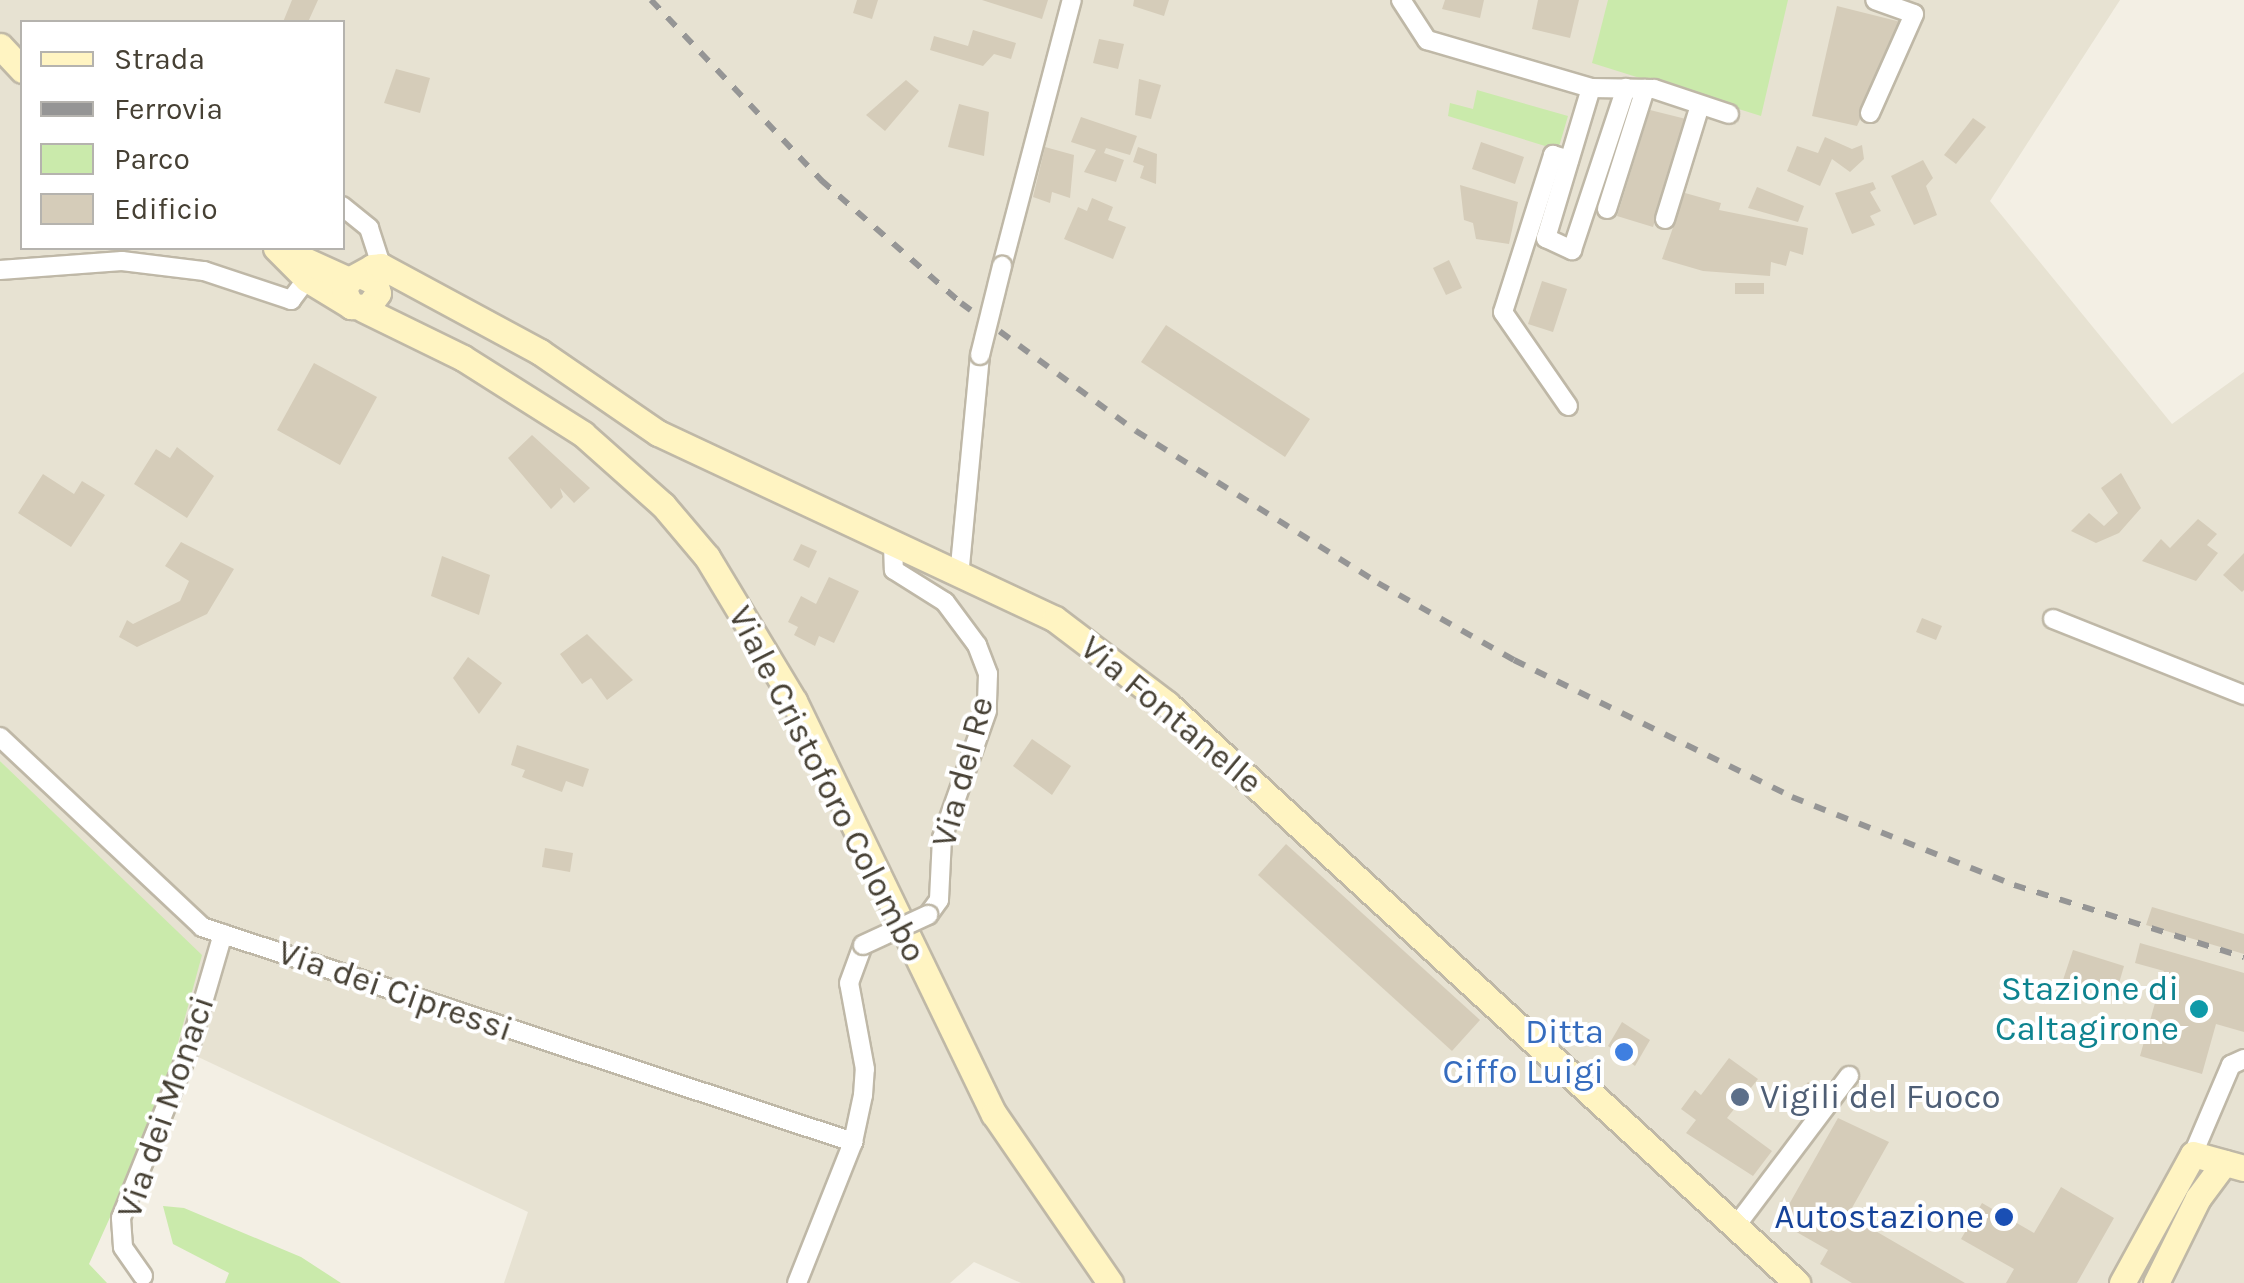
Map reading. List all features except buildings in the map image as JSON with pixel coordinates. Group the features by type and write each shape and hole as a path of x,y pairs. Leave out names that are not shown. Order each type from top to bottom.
{"street":[{"path":"959,576 980,355 1072,0"},
{"path":"1400,0 1426,40 1591,88 1635,89 1729,114"},
{"path":"1870,114 1903,6 1875,0"},
{"path":"0,46 20,68"},
{"path":"1591,88 1546,238 1572,250 1635,89"},
{"path":"1606,209 1635,89"},
{"path":"1665,218 1700,105"},
{"path":"1568,406 1503,312 1553,155 1569,160"},
{"path":"345,208 369,228 365,289"},
{"path":"278,250 307,279 365,289"},
{"path":"280,250 365,289"},
{"path":"0,270 122,262 204,271 290,300 307,279"},
{"name":"Via Fontanelle","path":"365,289 440,299 540,352 658,433 1055,619 1167,704 1797,1283"},
{"name":"Viale Cristoforo Colombo","path":"365,289 595,444 663,505 707,557 794,702 994,1114 1110,1283"},
{"name":"Via del Re","path":"852,1142 865,1069 850,982 863,945 928,915 938,900 942,838 987,711 988,674 977,645 945,602 894,570 893,545"},
{"path":"2052,619 2244,695"},
{"name":"Via dei Cipressi","path":"0,736 202,926 852,1142"},
{"name":"Via dei Monaci","path":"143,1276 123,1247 121,1218 189,1050 223,934"},
{"path":"2122,1283 2192,1154 2231,1065 2244,1059"},
{"path":"1736,1226 1849,1076"},
{"path":"797,1283 852,1142"},
{"path":"2192,1154 2234,1165"},
{"path":"2156,1283 2198,1198 2234,1165"}],"shaded area":[{"path":"0,0 2120,0 1990,201 2172,424 2244,372 2244,1283 1021,1283 974,1262 950,1283 504,1283 528,1212 177,1047 201,955 0,761"}],"green space":[{"path":"1608,0 1788,0 1761,116 1592,63"},
{"path":"1477,90 1568,116 1558,150 1448,116 1450,103 1473,109"},
{"path":"0,761 202,955 162,1102 89,1264 107,1283 0,1283"},
{"path":"163,1206 184,1208 301,1257 341,1283 225,1283 229,1273 173,1244"}],"railway":[{"path":"651,0 821,180 961,303 1136,431 1378,583 1514,660 1792,797 2014,885 2244,957"}],"place":[{"name":"Stazione di Caltagirone","path":"2199,1009"},
{"name":"Ditta Ciffo Luigi","path":"1624,1052"},
{"name":"Vigili del Fuoco","path":"1740,1097"},
{"name":"Autostazione","path":"2004,1217"}]}
